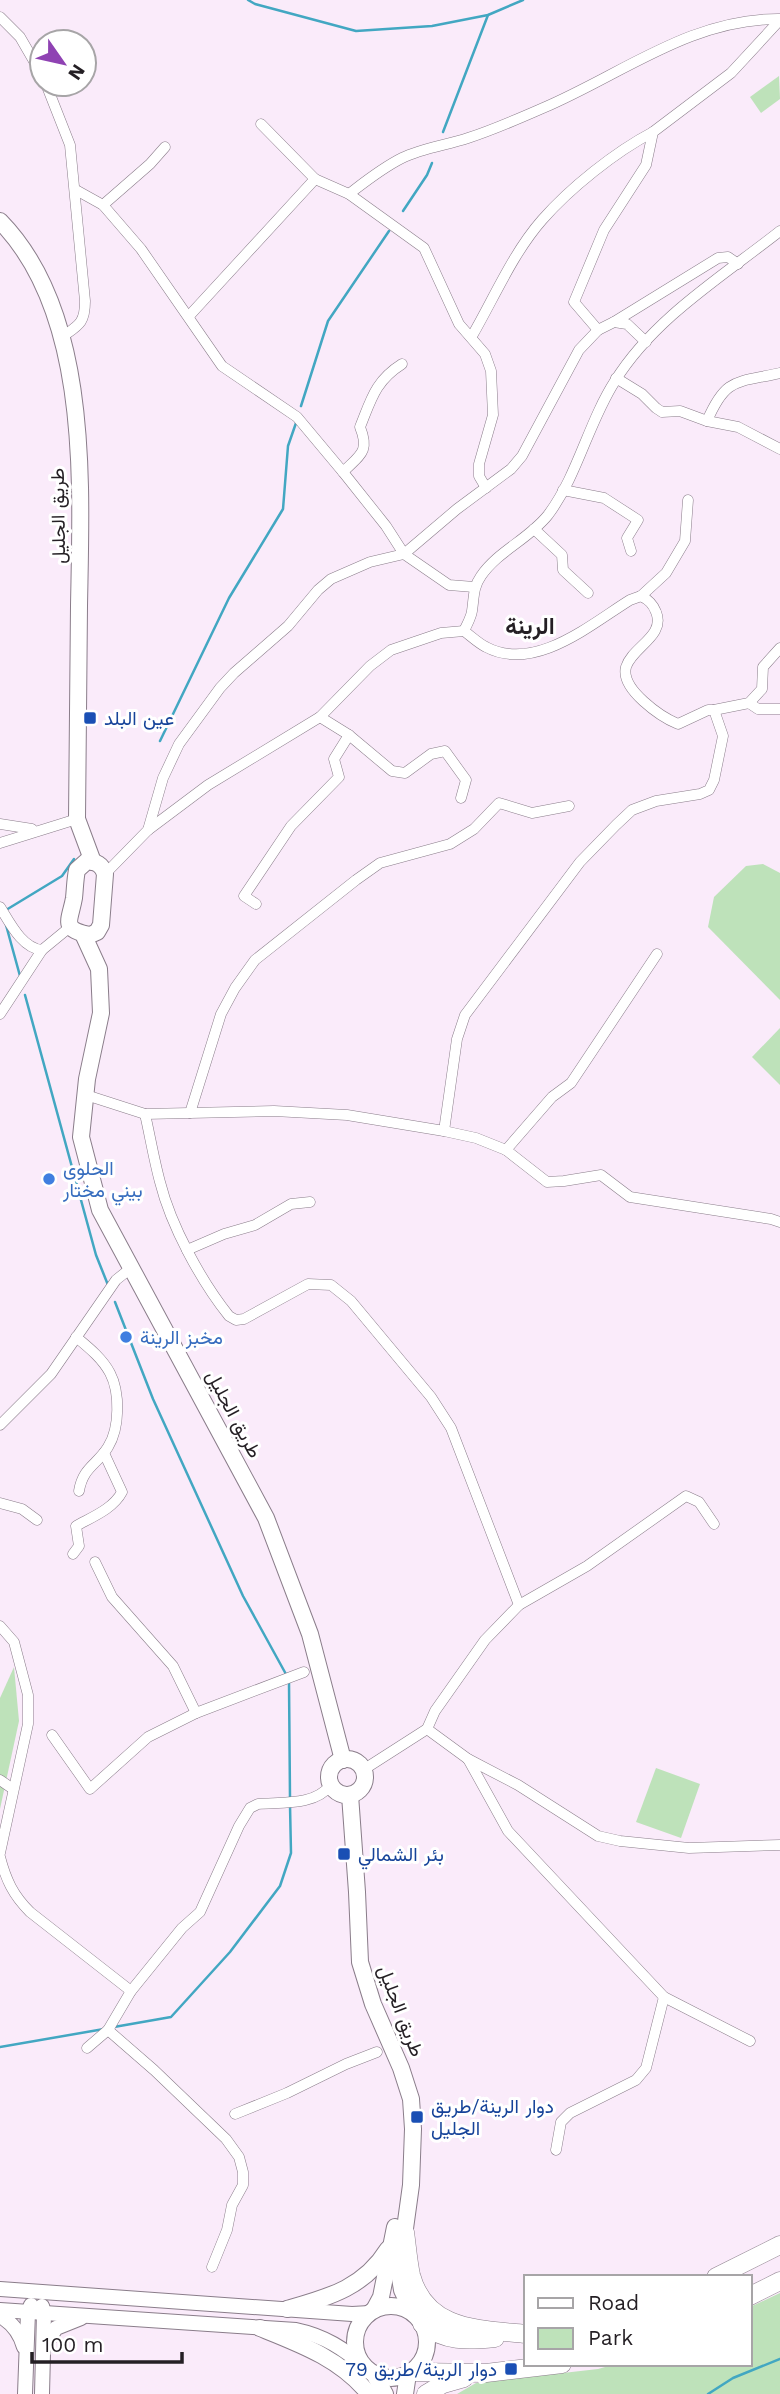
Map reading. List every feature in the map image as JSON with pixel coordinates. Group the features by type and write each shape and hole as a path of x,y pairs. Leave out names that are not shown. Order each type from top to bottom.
{"highway":[{"path":"399,2235 415,2284 427,2305 436,2314 468,2328 524,2334"},
{"path":"720,2275 780,2245"},
{"path":"752,2294 780,2281"},
{"path":"417,2319 438,2335 454,2340 524,2334"},
{"path":"410,2373 477,2374 545,2366"},
{"path":"426,2394 443,2384 477,2374"}],"main road":[{"name":"طريق الجليل","path":"0,221 34,270 48,297 62,337 72,386 78,437 80,535 78,824 92,868"},
{"path":"92,868 102,899 103,916 83,931 68,920 73,904 74,882 92,868"},
{"name":"طريق الجليل","path":"83,931 106,965 108,1009 94,1074 86,1095 81,1137 100,1210 266,1518 310,1634 343,1760"},
{"path":"343,1760 356,1762 363,1770 363,1785 358,1792 341,1794 331,1785 332,1768 343,1760"},
{"name":"طريق الجليل","path":"350,1795 360,1962 373,2004 401,2068 411,2099 410,2202 399,2235"},
{"path":"287,2309 335,2294 362,2280 399,2235"},
{"path":"385,2394 358,2357 355,2340 359,2326 381,2297 399,2235"},
{"path":"0,2310 296,2330 324,2338 343,2348 370,2371 393,2378 410,2373 421,2363 426,2351 427,2337 400,2282 399,2235"},
{"path":"0,2289 287,2309 372,2312 386,2306 396,2306 417,2319"},
{"path":"25,2394 28,2312 38,2291"},
{"path":"38,2291 44,2313 41,2394"},
{"path":"0,2316 19,2334 26,2357"},
{"path":"43,2356 44,2346 56,2328 91,2316"},
{"path":"260,2328 325,2356 352,2376 369,2394"},
{"path":"405,2394 410,2373"}],"street":[{"path":"0,17 20,37 28,51"},
{"path":"349,194 377,172 404,157 471,137 545,107 646,55 704,30 757,19 780,20"},
{"path":"472,336 521,250 542,220 625,147 653,132 731,73 780,20"},
{"path":"52,98 70,145 85,315 79,326 62,337"},
{"path":"261,124 315,179 349,194 424,248 454,315 485,354 491,371 493,415 479,464 480,476 486,488"},
{"path":"598,330 574,302 604,230 646,165 653,132"},
{"path":"103,205 150,164 165,147"},
{"path":"189,316 315,179"},
{"path":"76,190 103,205 141,249 222,366 297,417 386,526 404,554 449,585 474,587"},
{"path":"464,631 471,614 474,587 488,566 547,515 563,490 616,378 669,318 780,231"},
{"path":"148,830 163,778 179,744 220,688 288,626 318,590 331,579 370,562 404,554 511,469 522,456 579,350 598,330 718,258 728,257 738,264"},
{"path":"614,322 628,324 646,342"},
{"path":"343,472 363,451 366,442 360,427 372,396 380,382 402,364"},
{"path":"707,421 716,400 730,385 737,381 780,373"},
{"path":"616,378 642,394 662,412 681,411 707,421 738,427 780,449"},
{"path":"563,490 604,498 638,520 627,538 631,551"},
{"path":"92,868 208,785 320,717 370,666 391,650 441,633 464,631 486,647 504,653 537,651 565,642 630,600 641,596 666,573 685,541 688,500"},
{"path":"534,528 562,555 563,570 588,593"},
{"path":"641,596 651,603 656,611 657,624 653,634 626,667 626,676 631,687 655,712 678,724 708,710 749,703 762,689 763,667 780,648"},
{"path":"749,703 758,709 780,709"},
{"path":"444,1131 457,1039 465,1016 580,862 632,810 656,801 709,790 714,780 723,736 714,710"},
{"path":"320,717 349,734 392,771 405,773 431,754 445,751 466,780 461,798"},
{"path":"256,904 244,897 291,826 339,777 334,759 349,734"},
{"path":"190,1113 220,1014 234,988 255,960 380,863 450,844 474,829 499,803 532,813 569,806"},
{"path":"0,824 36,830"},
{"path":"0,843 36,830 78,824"},
{"path":"0,907 34,950 42,950 83,931"},
{"path":"0,1014 42,950"},
{"path":"506,1150 552,1097 571,1083 657,954"},
{"path":"86,1095 145,1114 274,1111 347,1115 444,1131 506,1150 547,1182 601,1175 629,1197 780,1222"},
{"path":"145,1114 160,1183 170,1214 187,1250 223,1310 236,1320 244,1319 308,1284 331,1285 351,1301 431,1397 451,1428 519,1605"},
{"path":"187,1250 224,1234 255,1225 291,1205 310,1202"},
{"path":"0,1425 51,1374 116,1280 131,1268"},
{"path":"76,1338 111,1374 117,1413 116,1432 104,1453 91,1464 81,1478 79,1491"},
{"path":"73,1554 79,1546 76,1526 106,1509 122,1492 104,1453"},
{"path":"363,1770 427,1729 435,1711 485,1640 519,1605 587,1566 686,1496 699,1502 714,1524"},
{"path":"0,1503 22,1509 37,1520"},
{"path":"95,1562 112,1597 173,1666 196,1713"},
{"path":"0,1626 14,1642 29,1695 28,1724 0,1855 7,1883 17,1899 30,1912 131,1991"},
{"path":"52,1735 90,1789 148,1737 196,1713 303,1672"},
{"path":"427,1729 468,1759 518,1785 598,1836 689,1848 780,1845"},
{"path":"468,1759 508,1831 664,1997 750,2041"},
{"path":"0,1780 13,1789"},
{"path":"87,2048 108,2030 131,1991 182,1928 200,1912 239,1826 250,1808 258,1804 313,1800 324,1794 331,1785"},
{"path":"556,2150 561,2122 570,2113 636,2080 642,2074 664,1997"},
{"path":"108,2030 226,2139 239,2157 243,2185 232,2205 227,2230 212,2267"},
{"path":"235,2113 377,2052"}],"green space":[{"path":"779,76 780,99 761,113 750,97"},
{"path":"763,864 780,873 780,1000 708,927 714,897 746,866"},
{"path":"780,1028 780,1085 752,1057"},
{"path":"14,1667 19,1721 0,1809 0,1698"},
{"path":"656,1768 700,1784 681,1838 636,1822"},
{"path":"780,2293 780,2394 457,2394 476,2383 609,2366 752,2366 752,2306"}],"waterway":[{"path":"248,0 356,31 432,26 488,15 523,0"},
{"path":"443,132 488,15"},
{"path":"403,211 432,163"},
{"path":"301,406 328,321 389,231"},
{"path":"160,741 229,598 283,509 288,446 296,423"},
{"path":"6,910 62,876 74,859"},
{"path":"6,925 20,976"},
{"path":"25,995 96,1255 108,1285"},
{"path":"115,1302 153,1399 243,1596 287,1676"},
{"path":"289,1682 290,1798"},
{"path":"114,2027 171,2017 230,1952 280,1886 291,1853 290,1805"},
{"path":"0,2047 104,2029"},
{"path":"708,2394 733,2378 780,2359"}],"place":[{"name":"عين البلد","path":"90,718"},
{"name":"الحلوى بيني مختار","path":"49,1179"},
{"name":"مخبز الرينة","path":"126,1337"},
{"name":"بئر الشمالي","path":"344,1854"},
{"name":"دوار الرينة/طريق الجليل","path":"417,2117"},
{"name":"دوار الرينة/طريق 79","path":"511,2369"}],"district":[{"name":"الرينة","path":"530,626"}]}
